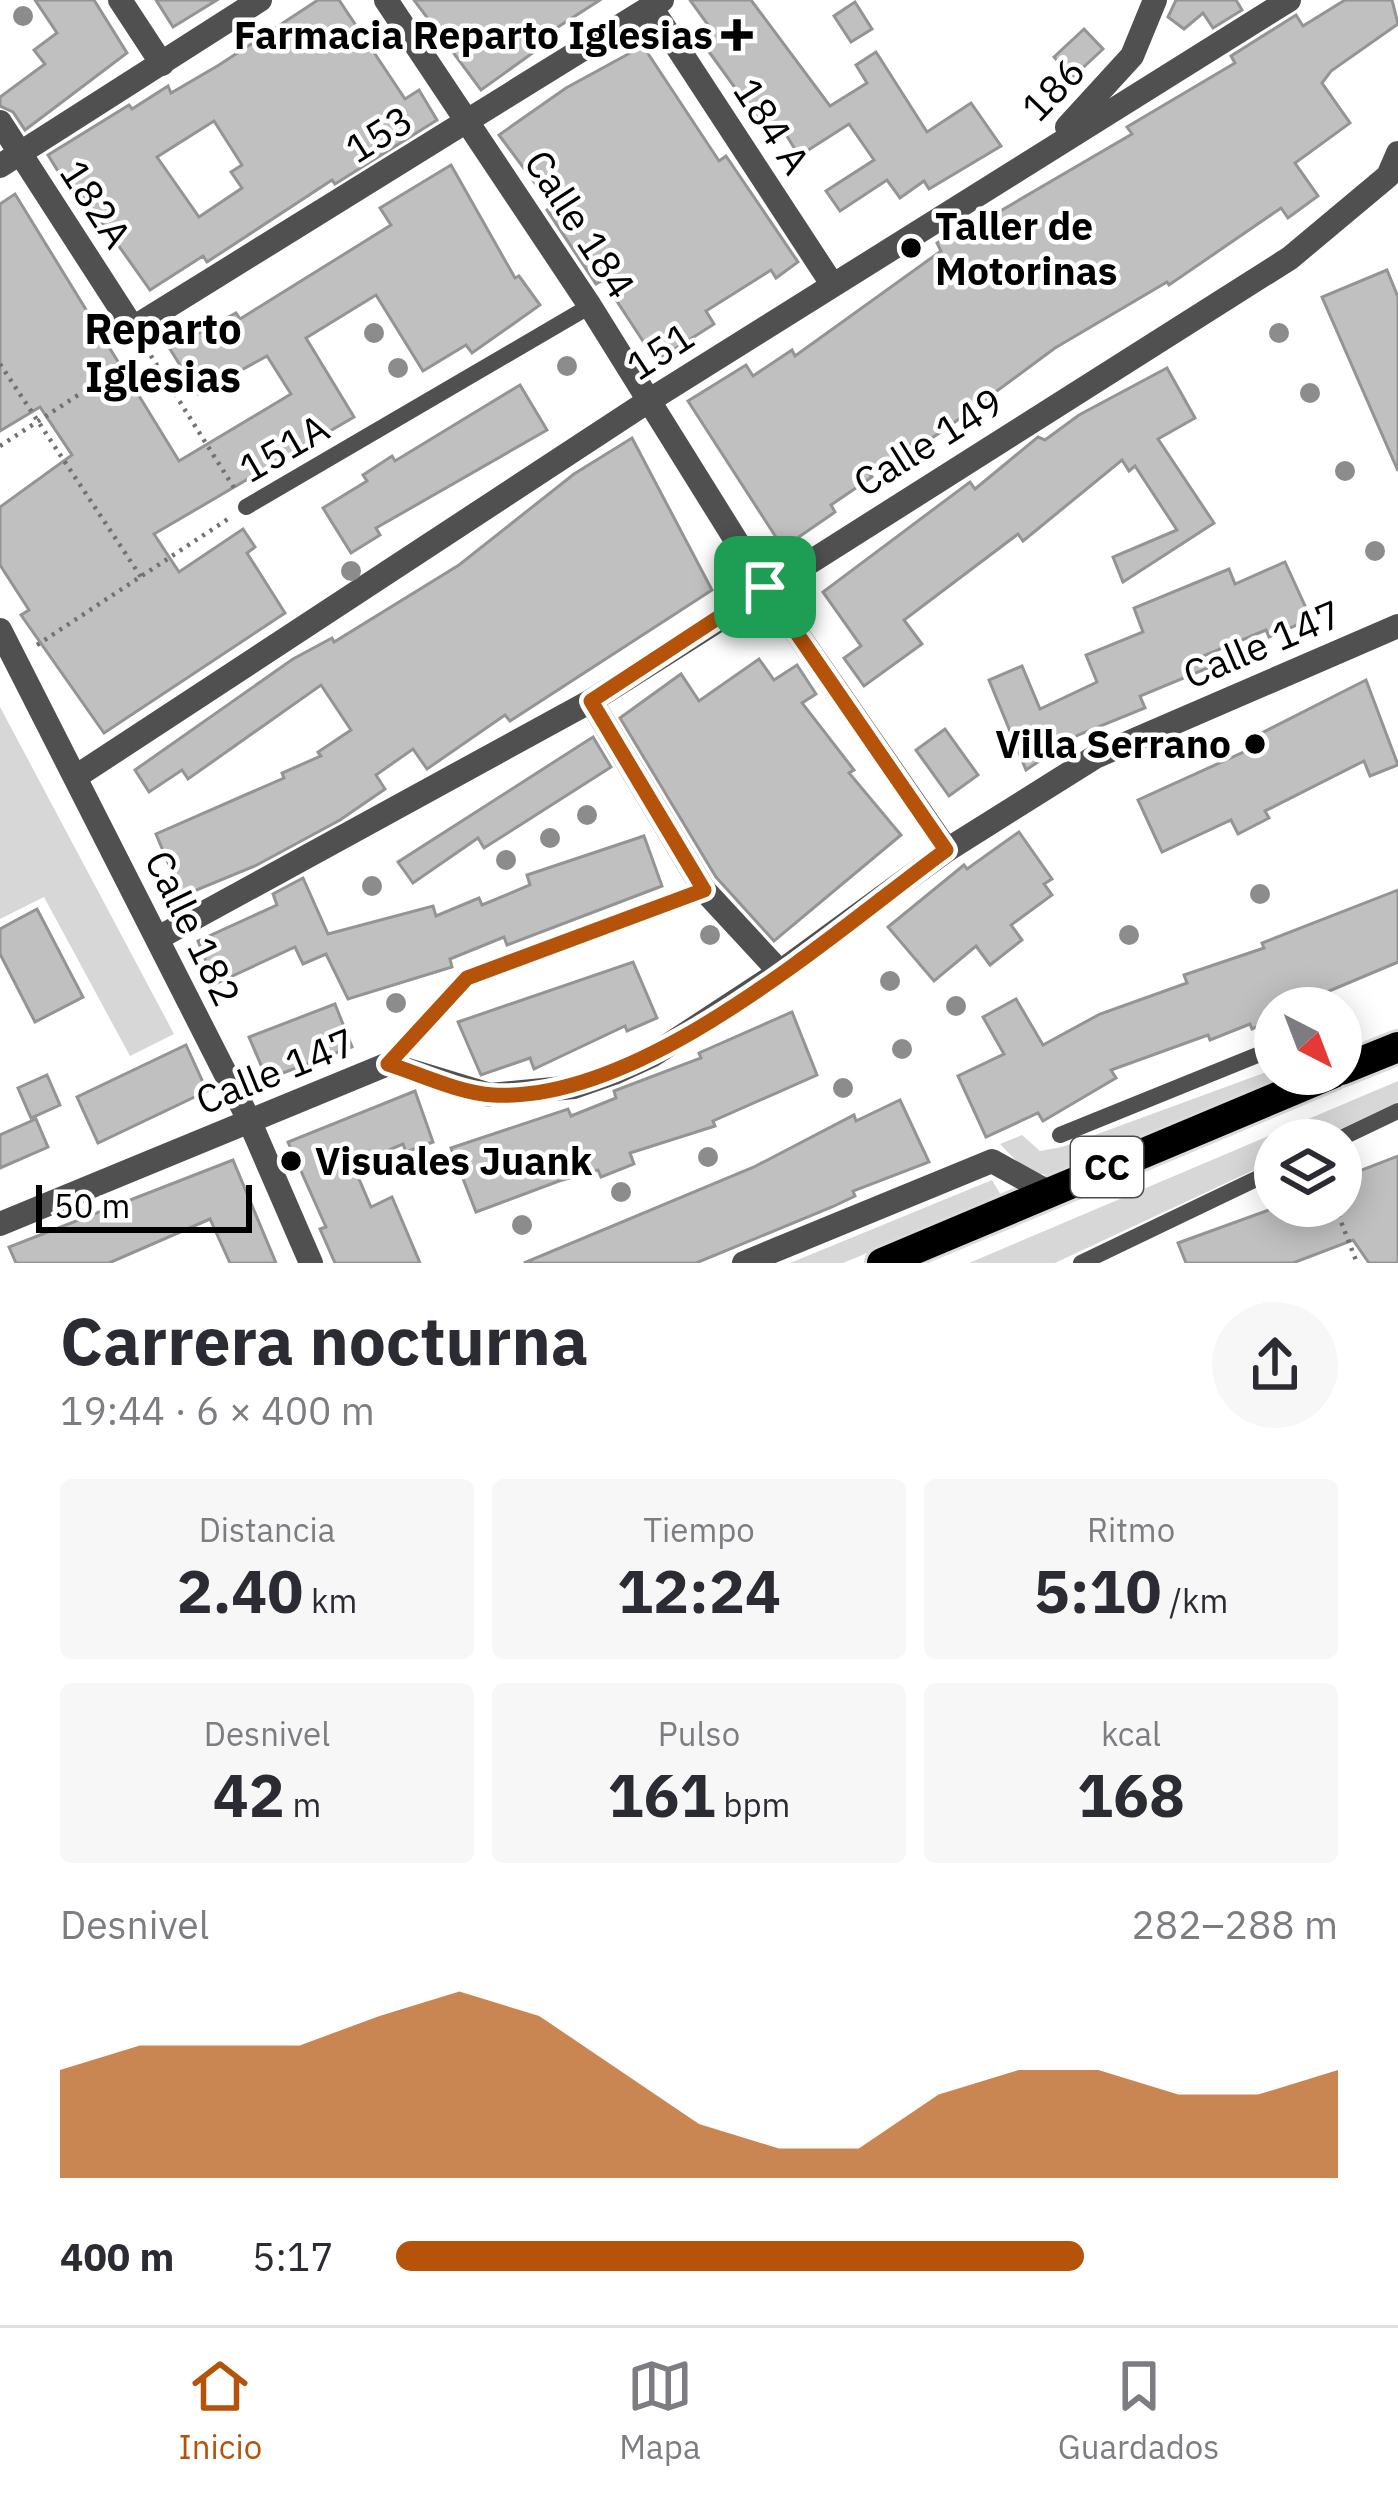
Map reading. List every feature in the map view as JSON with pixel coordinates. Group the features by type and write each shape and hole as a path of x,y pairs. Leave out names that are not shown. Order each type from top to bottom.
{"main road":[{"path":"1362,1056 1398,1047"},
{"name":"CC","path":"883,1263 1281,1095"}],"street":[{"path":"120,0 162,64"},
{"path":"10,159 260,0"},
{"name":"Calle 184","path":"386,0 590,306 765,587 946,850"},
{"name":"186","path":"1031,163 1120,71 1155,0"},
{"name":"151","path":"77,776 650,400 1289,0"},
{"name":"153","path":"133,328 657,4"},
{"name":"184 A","path":"657,4 832,284"},
{"name":"182A","path":"0,122 10,159 133,328"},
{"name":"Calle 149","path":"158,938 591,701 1290,258 1388,176 1398,153"},
{"name":"Calle 147","path":"0,1224 388,1064 490,1095 574,1087 653,1055 780,972 946,850 1095,757 1398,626"},
{"name":"Calle 182","path":"0,630 249,1120 311,1263"},
{"path":"591,701 704,890 780,972"},
{"path":"744,1263 992,1161 1048,1192"}],"lane":[{"name":"151A","path":"246,507 590,306"},
{"path":"388,1064 467,978 704,890"},
{"path":"1060,1136 1254,1057"},
{"path":"1362,1128 1398,1111"},
{"path":"1081,1263 1254,1180"}],"path":[{"path":"133,328 246,507"},
{"path":"0,446 148,350"},
{"path":"0,364 141,577"},
{"name":"151A","path":"18,658 246,507"},
{"path":"1343,1227 1357,1263"}],"shaded area":[{"path":"0,707 174,1034 130,1056 44,897 0,919"},
{"path":"1254,1077 1254,1094 1054,1176 1027,1172 1000,1144 1022,1135 1040,1151"},
{"path":"1398,1081 1398,1102 1362,1119 1308,1119"},
{"path":"1254,1142 1254,1170 1055,1263 969,1263"},
{"path":"992,1180 1002,1197 843,1263 790,1263"}],"building":[{"path":"35,0 94,0 127,53 25,130 13,112 0,106 0,97 45,64 34,50 57,33"},
{"path":"156,0 217,0 173,27"},
{"path":"318,0 339,0 405,99 419,90 437,120 335,184 332,180 207,262 203,256 150,290 84,197 77,202 48,155 129,105 132,109 168,86 171,93","holes":["214,121 242,165 231,172 242,188 199,217 157,157"]},
{"path":"414,0 600,0 544,36 548,42 481,90"},
{"path":"690,0 751,0 830,106 867,83 856,65 876,52 927,132 971,103 1001,146 929,189 924,181 900,198 887,180 840,211 826,191 874,160 849,124 799,156 779,123 767,132 699,38 711,29"},
{"path":"1176,0 1236,0 1242,10 1213,28 1203,13 1184,29 1168,17"},
{"path":"1345,0 1392,0 1398,24 1331,71 1322,83 1350,123 1295,163 1318,196 1288,218 1281,208 1169,285 1055,348 944,430 915,449 912,444 869,473 872,477 831,505 835,512 783,548 688,401 746,365 753,376 792,350 795,356 941,251 937,243 958,230 961,234 1132,134 1127,127 1235,63 1231,56 1296,15 1303,26"},
{"path":"855,2 872,29 851,42 834,16"},
{"path":"1084,29 1103,49 1073,77 1054,57"},
{"path":"643,46 719,161 726,156 798,262 776,278 771,270 706,311 714,324 656,361 603,280 596,284 547,210 552,206 499,135 566,88"},
{"path":"451,165 515,278 519,276 540,305 472,353 466,345 423,371 376,295 306,338 354,417 154,534 179,572 243,529 255,547 247,553 285,613 104,733 21,615 29,610 0,565 0,507 72,455 40,407 0,431 0,204 15,194 179,461 291,394 267,356 198,394 170,349 236,313 240,319 391,225 380,208"},
{"path":"1387,270 1398,297 1398,471 1322,297"},
{"path":"1167,368 1195,418 1158,439 1214,523 1123,582 1113,557 1177,530 1135,466 1129,471 1122,460 1023,541 1018,534 904,620 922,644 864,686 844,658 861,646 823,592 970,482 975,489 1038,437 1045,440 1079,415"},
{"path":"520,385 547,430 376,528 380,535 351,553 323,508 367,481 363,475 392,456 395,461"},
{"path":"632,438 712,590 510,721 505,715 427,769 413,749 376,775 385,789 340,820 255,866 182,896 156,834 284,778 282,773 321,756 318,752 351,730 321,685 188,779 182,770 149,792 135,770 293,659 332,638 334,642 459,565 574,474"},
{"path":"1285,562 1311,619 1269,637 1266,630 1203,656 1208,668 1140,696 1145,708 1078,735 1026,770 989,680 1022,666 1040,709 1097,682 1086,655 1143,632 1134,608 1229,569 1235,584"},
{"path":"759,659 774,680 797,665 816,694 802,703 854,770 849,773 901,835 774,941 716,877 620,718 681,674 699,701"},
{"path":"1366,680 1398,765 1370,776 1364,761 1265,811 1269,818 1238,834 1231,820 1162,852 1138,800 1248,750 1244,742"},
{"path":"945,729 978,775 949,796 916,750"},
{"path":"593,737 611,767 484,848 478,838 413,883 398,862"},
{"path":"1019,832 1052,879 1044,884 1052,895 1011,925 1022,940 990,965 976,946 934,981 888,927 964,865 967,869"},
{"path":"644,836 662,886 507,945 504,937 450,959 452,967 348,999 326,954 303,964 295,947 215,984 198,941 277,905 273,894 303,878 328,934 433,906 436,916 479,898 482,905 530,885 527,875"},
{"path":"1398,890 1398,962 1339,987 1254,987 1254,1028 1250,1024 1210,1040 1208,1035 1111,1070 1116,1078 1043,1121 1038,1113 986,1137 958,1076 1004,1054 983,1017 1016,999 1043,1045 1100,1014 1187,983 1184,975 1264,948 1262,943"},
{"path":"37,909 83,997 35,1022 0,954 0,929"},
{"path":"633,962 657,1018 627,1031 625,1026 534,1069 530,1058 481,1075 458,1022"},
{"path":"335,1004 352,1047 267,1079 249,1037"},
{"path":"792,1012 817,1075 713,1121 715,1126 630,1153 634,1164 601,1177 598,1170 559,1181 476,1212 451,1148 568,1109 571,1116 616,1098 614,1091 701,1058 699,1053"},
{"path":"186,1045 207,1091 98,1143 77,1097"},
{"path":"47,1075 60,1105 31,1118 18,1088"},
{"path":"415,1091 433,1142 406,1152 403,1144 353,1165 371,1207 392,1197 420,1263 335,1263 320,1229 326,1227 288,1142"},
{"path":"900,1100 929,1162 853,1191 855,1196 832,1207 696,1263 524,1263 754,1167 854,1115 856,1121"},
{"path":"36,1119 48,1147 0,1168 0,1135"},
{"path":"1398,1156 1398,1263 1369,1263 1353,1240 1293,1263 1186,1263 1178,1243 1254,1215 1254,1227 1362,1227 1362,1170"},
{"path":"233,1160 276,1263 230,1263 210,1219 109,1263 16,1263 9,1247"}],"place":[{"name":"Farmacia Reparto Iglesias","path":"737,35"},
{"name":"Taller de Motorinas","path":"911,248"},
{"name":"Villa Serrano","path":"1255,744"},
{"name":"Visuales Juank","path":"291,1161"}],"district":[{"name":"Reparto Iglesias","path":"163,354"}],"route":[{"path":"765,587 946,850 780,972 653,1055 614,1073 574,1087 490,1095 388,1064 467,978 704,890 591,701 765,587"}]}
